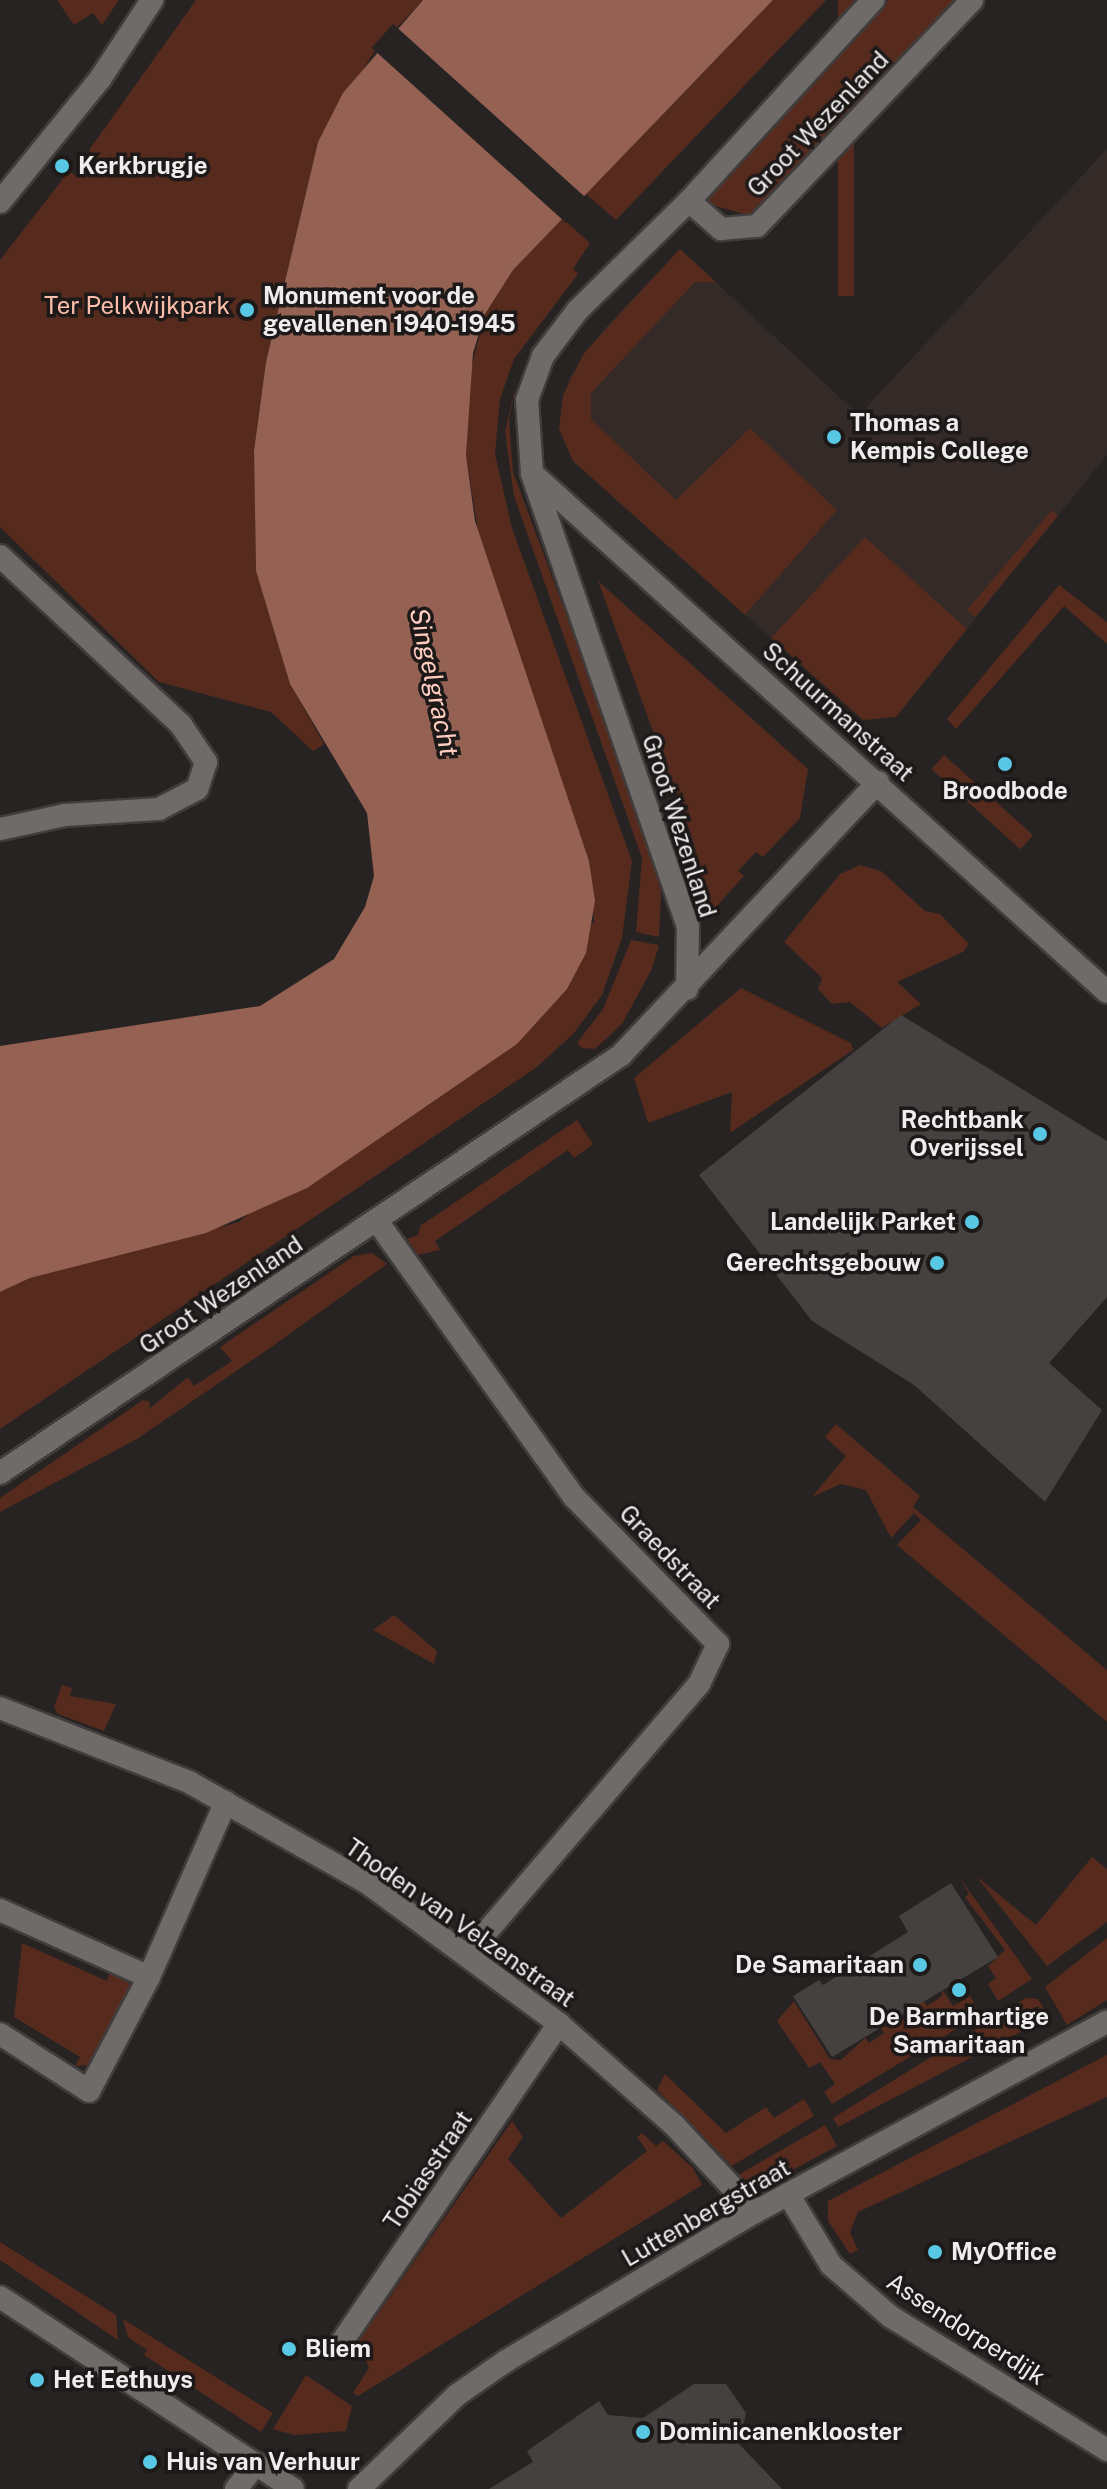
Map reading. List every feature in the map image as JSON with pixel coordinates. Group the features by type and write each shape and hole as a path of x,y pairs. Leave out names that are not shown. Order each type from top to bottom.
{"street":[{"path":"0,202 100,79 152,0"},
{"name":"Groot Wezenland","path":"0,1473 621,1055 687,989 688,927 532,473 527,400 543,356 577,311 689,201 873,0"},
{"name":"Groot Wezenland","path":"689,201 721,229 757,226 972,0"},
{"name":"Schuurmanstraat","path":"532,473 878,782 1107,992"},
{"path":"0,556 181,725 206,762 197,789 159,809 65,815 0,829"},
{"path":"687,989 878,782"},
{"name":"Graedstraat","path":"377,1221 574,1497 718,1644 699,1684 467,1955"},
{"name":"Thoden van Velzenstraat","path":"0,1708 226,1802 366,1882 559,2024 674,2125 755,2212"},
{"path":"0,2034 89,2091 149,1977 226,1802"},
{"path":"0,1910 149,1977"},
{"name":"Luttenbergstraat","path":"359,2489 482,2378 755,2212 1107,2022"},
{"name":"Tobiasstraat","path":"339,2346 559,2024"},
{"name":"Assendorperdijk","path":"788,2194 831,2265 891,2317 1107,2450"},
{"path":"0,2297 293,2489"},
{"path":"236,2489 256,2464"}],"shaded area":[{"name":"Thomas a Kempis College","path":"1107,149 1107,455 896,717 863,720 573,461 559,429 569,378 601,332 680,249 859,415"}],"green space":[{"path":"57,0 119,0 102,25 93,13 74,25"},
{"name":"Ter Pelkwijkpark","path":"196,0 423,0 374,52 318,142 266,362 254,451 256,571 290,684 324,744 313,751 271,712 159,682 0,527 0,260 69,171 78,177 96,157 89,150"},
{"path":"773,0 826,0 616,220 586,194"},
{"path":"838,0 854,0 854,296 838,296"},
{"path":"888,0 955,0 751,216 705,203 701,199"},
{"path":"562,218 590,243 573,269 578,274 514,359 500,399 495,454 512,528 632,861 622,938 602,995 574,1033 537,1067 0,1429 0,1292 30,1278 239,1222 594,922 589,861 480,544 466,455 468,381 485,314 513,270"},
{"path":"680,249 716,282 695,282 591,393 591,419 676,500 750,428 837,510 745,615 573,461 559,429 563,395 584,353"},
{"path":"517,380 509,420 513,472 653,848 661,894 659,937 636,932 642,858 514,496 505,432"},
{"path":"1052,510 1058,516 975,617 967,610"},
{"path":"865,537 967,629 896,717 863,720 771,638"},
{"path":"598,581 808,769 800,818 763,857 756,852 738,871 744,876 715,908 708,906 691,835"},
{"path":"1059,585 1107,622 1107,644 1064,606 956,729 947,719"},
{"path":"944,755 1033,835 1020,849 931,769"},
{"path":"860,865 881,871 925,911 940,914 969,944 963,952 897,982 921,1004 882,1028 850,1002 832,1004 818,989 822,978 784,942 840,874"},
{"path":"631,940 659,945 652,969 622,1024 595,1049 582,1048 577,1043 603,1009"},
{"path":"741,988 851,1043 853,1050 730,1133 732,1092 648,1123 634,1078"},
{"path":"577,1120 593,1144 574,1158 568,1150 435,1241 440,1250 418,1255 407,1239 418,1235 420,1226"},
{"path":"372,1253 387,1264 270,1348 137,1439 0,1512 0,1498 143,1400 150,1402 149,1409 188,1377 194,1386 232,1361 220,1347 354,1256"},
{"path":"836,1424 920,1496 913,1507 1107,1670 1107,1722 897,1545 921,1520 914,1513 891,1538 866,1490 841,1484 812,1497 846,1456 825,1437"},
{"path":"394,1615 437,1651 434,1664 373,1630"},
{"path":"62,1685 72,1688 70,1696 116,1704 104,1731 58,1714 54,1707"},
{"path":"1092,1857 1107,1869 1107,1922 1047,1966 976,1876 1036,1925"},
{"path":"960,1878 1032,1979 998,2001 988,1984 996,1978 988,1966 1005,1950 965,1897 969,1894"},
{"path":"1107,1938 1107,2000 1067,2025 1045,1987"},
{"path":"22,1943 107,1981 110,1972 130,1984 132,1991 92,2065 75,2066 80,2057 14,2017"},
{"path":"942,1989 953,2006 970,1996 981,2014 832,2104 824,2092 835,2084 820,2062 809,2068 777,2021 794,2001 830,2059 841,2060 865,2038 869,2043 884,2033 881,2028 913,2015 910,2010 924,2001 927,2006 942,1996"},
{"path":"1026,1998 1038,1999 1049,2017 838,2127 833,2118"},
{"path":"1107,2055 1107,2097 858,2212 850,2232 858,2250 850,2254 828,2221 828,2201"},
{"path":"665,2074 726,2133 766,2107 774,2118 804,2099 814,2116 732,2166 657,2090"},
{"path":"512,2121 523,2137 508,2159 561,2218 647,2151 637,2137 642,2133 656,2146 663,2141 693,2168 702,2185 358,2396 353,2393 369,2368 358,2342"},
{"path":"825,2125 837,2146 759,2188 742,2188 731,2179"},
{"path":"0,2242 116,2315 118,2340 0,2260"},
{"path":"123,2319 273,2413 261,2432 144,2355 147,2350 128,2337"},
{"path":"306,2375 352,2406 346,2431 294,2435 273,2429"}],"water":[{"name":"Singelgracht","path":"423,0 773,0 513,270 485,314 473,353 466,455 475,521 589,861 595,901 586,953 567,989 517,1044 307,1188 206,1233 30,1278 0,1292 0,1046 260,1006 334,959 365,907 374,876 367,813 290,684 256,571 254,451 266,362 318,142 343,93"}],"pier":[{"path":"393,24 587,199 566,222 372,48"}],"building":[{"name":"Gerechtsgebouw","path":"901,1015 1107,1141 1107,1297 1049,1363 1102,1410 1045,1502 914,1385 812,1321 699,1175"},
{"name":"De Samaritaan","path":"951,1883 998,1957 832,2057 793,1996 819,1980 823,1985 908,1932 899,1916"},
{"name":"Dominicanenklooster","path":"694,2384 726,2384 746,2413 739,2444 782,2489 489,2489 533,2462 527,2451 599,2401 608,2415 643,2418"}],"place":[{"name":"Kerkbrugje","path":"62,166"},
{"name":"Monument voor de gevallenen 1940-1945","path":"247,310"},
{"name":"Thomas a Kempis College","path":"834,437"},
{"name":"Broodbode","path":"1005,764"},
{"name":"Rechtbank Overijssel","path":"1040,1134"},
{"name":"Landelijk Parket","path":"972,1222"},
{"name":"Gerechtsgebouw","path":"937,1263"},
{"name":"De Samaritaan","path":"920,1965"},
{"name":"De Barmhartige Samaritaan","path":"959,1990"},
{"name":"MyOffice","path":"935,2252"},
{"name":"Bliem","path":"289,2349"},
{"name":"Het Eethuys","path":"37,2380"},
{"name":"Dominicanenklooster","path":"643,2432"},
{"name":"Huis van Verhuur","path":"150,2462"}]}
